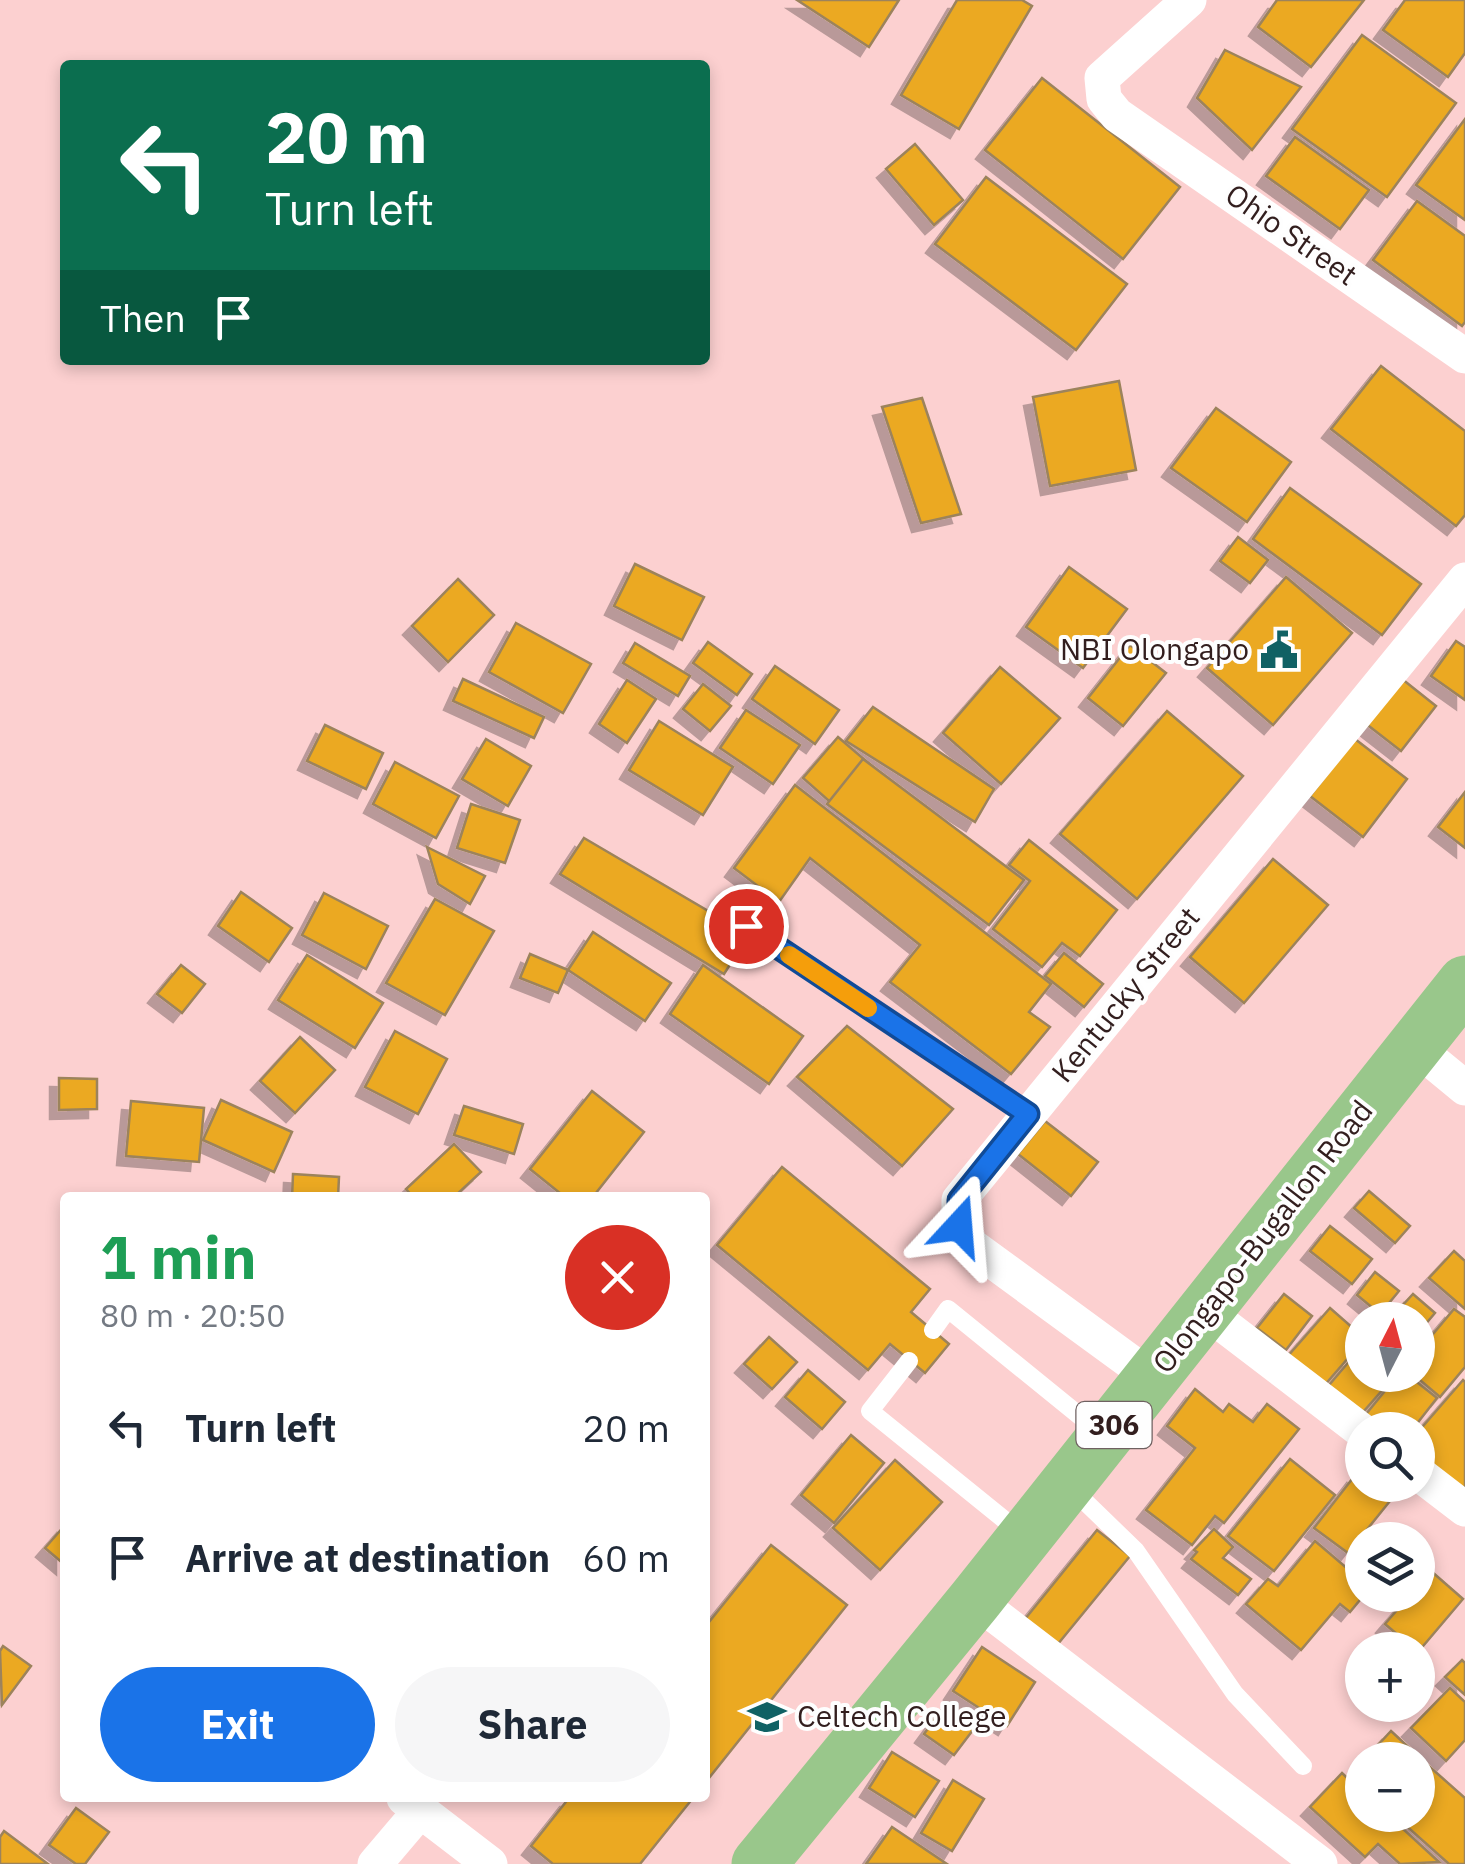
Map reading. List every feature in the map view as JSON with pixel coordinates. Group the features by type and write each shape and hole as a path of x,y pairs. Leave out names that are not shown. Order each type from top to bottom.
{"main road":[{"name":"Olongapo-Bugallon Road","path":"759,1864 1025,1537 1465,983"}],"street":[{"name":"Ohio Street","path":"1189,0 1102,78 1104,99 1117,115 1465,356"},
{"name":"Kentucky Street","path":"1152,1377 972,1246 959,1226 959,1200 1465,580"},
{"path":"1414,1046 1465,1088"},
{"path":"1204,1310 1345,1418"},
{"path":"1435,1486 1465,1509"},
{"path":"974,1600 1320,1864"},
{"path":"375,1864 412,1804 490,1864"}],"lane":[{"path":"746,926 1028,1114"},
{"path":"933,1330 948,1309 1104,1436"},
{"path":"909,1360 870,1411 1025,1537"},
{"path":"1067,1484 1136,1552 1235,1694 1303,1766"}],"building":[{"path":"797,0 899,0 869,47"},
{"path":"957,0 1022,0 1032,6 959,129 901,95"},
{"path":"1277,0 1364,0 1311,67 1258,27"},
{"path":"1405,0 1465,0 1465,53 1448,77 1383,30"},
{"path":"1362,35 1456,103 1387,197 1292,129"},
{"path":"1225,50 1301,87 1252,150 1197,98"},
{"path":"1042,78 1180,187 1123,259 985,150"},
{"path":"1465,119 1465,220 1416,185"},
{"path":"1295,137 1369,190 1340,229 1266,176"},
{"path":"915,144 963,200 934,225 886,169"},
{"path":"986,177 1127,284 1076,350 935,244"},
{"path":"1417,201 1465,236 1462,326 1373,260"},
{"path":"1381,366 1465,431 1465,515 1456,526 1331,429"},
{"path":"1119,381 1136,470 1050,486 1033,397"},
{"path":"922,398 961,514 921,523 882,407"},
{"path":"1216,408 1291,462 1247,522 1171,468"},
{"path":"1290,488 1421,584 1382,635 1253,539"},
{"path":"1238,537 1268,560 1250,583 1220,561"},
{"path":"635,564 704,597 682,640 614,606"},
{"path":"1069,567 1127,609 1083,668 1026,627"},
{"name":"NBI Olongapo","path":"1286,577 1352,633 1273,725 1207,668"},
{"path":"458,579 494,615 448,662 412,626"},
{"path":"516,623 591,664 563,713 489,672"},
{"path":"1456,641 1465,647 1465,700 1431,676"},
{"path":"708,642 752,674 737,695 693,663"},
{"path":"635,643 690,676 678,696 623,663"},
{"path":"1130,645 1166,673 1123,726 1088,698"},
{"path":"775,666 839,710 815,744 752,699"},
{"path":"1000,667 1060,718 1001,784 943,733"},
{"path":"1392,671 1436,706 1401,751 1356,716"},
{"path":"463,679 544,717 534,738 453,701"},
{"path":"627,680 656,699 627,743 599,724"},
{"path":"703,684 731,706 710,731 683,709"},
{"path":"873,707 994,789 975,822 846,741"},
{"path":"746,710 800,745 773,784 720,748"},
{"path":"1167,711 1243,776 1137,899 1060,834"},
{"path":"659,721 733,767 703,815 629,770"},
{"path":"325,725 383,753 366,789 307,761"},
{"path":"838,737 873,767 837,808 803,778"},
{"path":"486,739 531,766 508,806 462,779"},
{"path":"1355,739 1407,779 1363,837 1310,796"},
{"path":"863,759 1024,880 989,925 827,804"},
{"path":"395,762 459,796 436,838 373,804"},
{"path":"795,785 1051,984 1029,1012 1050,1027 1011,1074 890,982 920,945 810,858 779,902 734,868"},
{"path":"1465,792 1465,848 1438,827"},
{"path":"471,804 520,820 505,863 457,848"},
{"path":"584,838 749,935 724,974 560,874"},
{"path":"1029,840 1117,910 1080,956 1062,943 1042,967 993,929 1030,881 1009,865"},
{"path":"427,847 485,876 470,904 438,884"},
{"path":"1273,859 1328,905 1244,1003 1190,957"},
{"path":"241,892 292,928 269,962 218,926"},
{"path":"324,893 388,926 366,969 302,935"},
{"path":"435,899 494,931 445,1015 386,983"},
{"path":"593,932 671,983 645,1021 568,970"},
{"path":"1064,953 1103,984 1084,1007 1045,976"},
{"path":"530,954 568,970 558,993 520,978"},
{"path":"307,955 383,1003 355,1048 278,1000"},
{"path":"181,965 205,984 182,1013 157,994"},
{"path":"703,965 803,1036 769,1084 670,1014"},
{"path":"847,1026 953,1109 902,1166 797,1077"},
{"path":"395,1031 447,1059 418,1114 365,1087"},
{"path":"300,1037 335,1070 295,1113 260,1081"},
{"path":"59,1078 97,1079 97,1109 59,1110"},
{"path":"592,1091 644,1132 597,1192 559,1192 530,1169"},
{"path":"221,1100 292,1132 274,1172 203,1140"},
{"path":"131,1101 204,1108 199,1162 126,1156"},
{"path":"464,1106 523,1124 514,1154 454,1135"},
{"path":"1045,1121 1098,1162 1071,1196 1018,1154"},
{"path":"454,1144 481,1172 459,1192 406,1189"},
{"path":"782,1167 930,1289 911,1312 949,1344 925,1373 890,1344 868,1370 717,1245"},
{"path":"293,1174 339,1177 338,1192 292,1192"},
{"path":"1369,1191 1410,1226 1395,1243 1354,1208"},
{"path":"1330,1226 1372,1259 1352,1284 1310,1251"},
{"path":"1454,1251 1465,1261 1465,1309 1429,1278"},
{"path":"1375,1272 1399,1291 1390,1302 1365,1302 1357,1295"},
{"path":"1284,1294 1312,1316 1286,1350 1257,1328"},
{"path":"1413,1294 1422,1302 1406,1302"},
{"path":"1330,1308 1345,1321 1345,1362 1323,1387 1287,1357"},
{"path":"1454,1309 1465,1317 1465,1367 1440,1397 1434,1392 1435,1332"},
{"path":"769,1337 797,1362 772,1389 744,1364"},
{"path":"1345,1366 1345,1392 1381,1392 1363,1412 1349,1412 1324,1391"},
{"path":"808,1370 845,1402 822,1429 785,1397"},
{"path":"1463,1380 1465,1498 1435,1472 1435,1412"},
{"path":"1195,1389 1223,1412 1229,1404 1253,1422 1267,1404 1299,1429 1224,1523 1215,1516 1192,1545 1146,1510 1195,1448 1167,1426"},
{"path":"1384,1392 1429,1392 1437,1398 1426,1412 1368,1412"},
{"path":"851,1435 884,1463 834,1523 801,1495"},
{"path":"1290,1459 1335,1495 1274,1571 1228,1536"},
{"path":"895,1460 942,1502 880,1570 833,1528"},
{"path":"1345,1488 1345,1502 1389,1502 1373,1522 1345,1522 1345,1551 1314,1528"},
{"path":"1214,1529 1233,1547 1223,1558 1251,1579 1238,1595 1191,1559 1197,1552 1194,1550"},
{"path":"1097,1530 1130,1556 1053,1650 1021,1624"},
{"path":"60,1531 60,1561 45,1548"},
{"path":"1315,1541 1345,1567 1345,1608 1340,1604 1301,1650 1246,1604 1268,1579 1278,1586"},
{"path":"771,1545 847,1605 710,1777 710,1621"},
{"path":"1435,1574 1463,1599 1435,1632 1394,1632 1385,1624 1395,1612 1435,1612"},
{"path":"3,1646 31,1666 2,1705 0,1651"},
{"path":"982,1647 1035,1682 1007,1726 953,1691"},
{"path":"1462,1660 1465,1663 1465,1695 1445,1677"},
{"path":"1450,1688 1465,1702 1465,1740 1446,1761 1435,1751 1435,1742 1426,1742 1411,1728 1417,1722 1435,1722 1435,1703"},
{"path":"946,1704 976,1726 954,1755 924,1734"},
{"path":"1391,1731 1403,1742 1381,1742"},
{"path":"892,1752 939,1781 915,1817 869,1788"},
{"path":"1435,1771 1465,1798 1465,1864 1449,1864 1413,1832 1435,1832"},
{"path":"1342,1773 1345,1832 1406,1832 1439,1862 1400,1864 1378,1844 1365,1857 1310,1807"},
{"path":"953,1780 984,1799 952,1851 921,1833"},
{"path":"566,1802 690,1802 640,1864 553,1864 531,1846"},
{"path":"76,1808 109,1832 85,1864 76,1864 49,1845"},
{"path":"892,1827 947,1864 866,1864"},
{"path":"4,1831 48,1864 0,1864 0,1837"}],"slow traffic":[{"path":"789,955 868,1008"}],"place":[{"name":"NBI Olongapo","path":"1279,650"},
{"name":"Celtech College","path":"767,1717"}],"route":[{"path":"746,926 1028,1114 959,1200 959,1226"}]}
